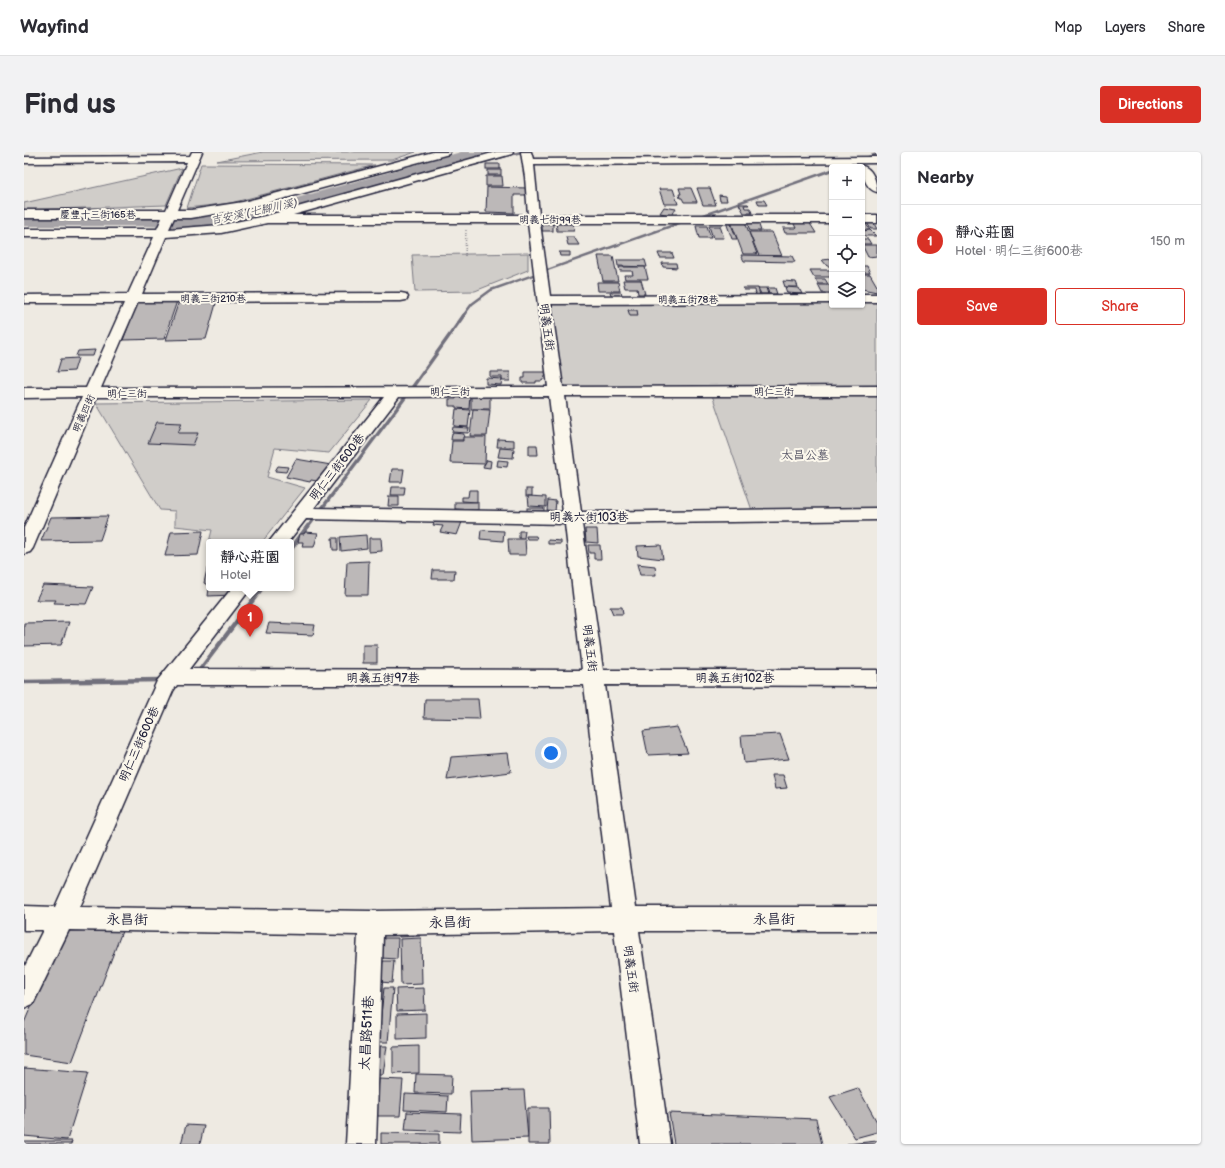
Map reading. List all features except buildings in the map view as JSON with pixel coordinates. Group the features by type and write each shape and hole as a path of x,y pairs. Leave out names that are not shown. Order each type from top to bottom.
{"street":[{"name":"慶豐十三街165巷","path":"24,214 171,215 211,212 244,205 445,152"},
{"path":"24,233 162,231 182,233 221,229 267,219 508,152"},
{"name":"明義四街","path":"24,548 31,515 92,393 132,298 162,231 171,215 195,155"},
{"path":"24,160 195,155"},
{"path":"527,157 857,162 877,160"},
{"name":"明義五街","path":"527,157 534,219 542,270 544,300 624,918 656,1144"},
{"path":"857,162 877,189"},
{"name":"明義七街99巷","path":"267,219 829,219"},
{"path":"865,219 877,219"},
{"name":"明義三街210巷","path":"24,299 402,297"},
{"path":"865,298 877,298"},
{"name":"明義五街78巷","path":"544,300 829,299"},
{"name":"明仁三街600巷","path":"280,539 405,391"},
{"name":"明仁三街","path":"24,393 877,391"},
{"name":"明義六街103巷","path":"301,513 573,518 877,514"},
{"name":"明仁三街600巷","path":"24,995 63,917 164,687 240,591"},
{"name":"明義五街97巷","path":"172,677 594,679"},
{"name":"明義五街102巷","path":"594,679 877,678"},
{"name":"永昌街","path":"24,918 63,917 371,923 624,918 877,919"},
{"name":"太昌路511巷","path":"361,1144 371,923"}],"path":[{"path":"465,256 467,219"}],"green space":[{"path":"263,152 416,152 392,160 217,161"},
{"path":"201,164 375,165 231,203 187,208"},
{"path":"182,168 166,205 24,210 24,203"},
{"path":"528,253 528,270 475,291 415,292 412,255"},
{"path":"547,301 829,301 829,308 865,308 865,301 877,301 877,388 560,390"},
{"name":"太昌公墓","path":"877,393 877,515 754,516 712,395"},
{"path":"372,400 329,453 275,448 267,477 305,488 264,539 210,539 212,530 175,526 175,511 160,510 96,403"}],"waterway":[{"name":"吉安溪 (七腳川溪)","path":"24,221 146,221 195,223 228,219 270,210 477,152"},
{"path":"442,173 521,152"},
{"path":"863,159 877,154"},
{"path":"849,164 855,162"},
{"path":"698,217 829,171"},
{"path":"463,316 472,304 491,290 685,221"},
{"path":"308,527 404,399 464,315"},
{"path":"294,545 308,526"},
{"path":"199,671 260,591"},
{"path":"24,682 161,680"}],"place":[{"name":"靜心莊園","path":"250,637"}]}
